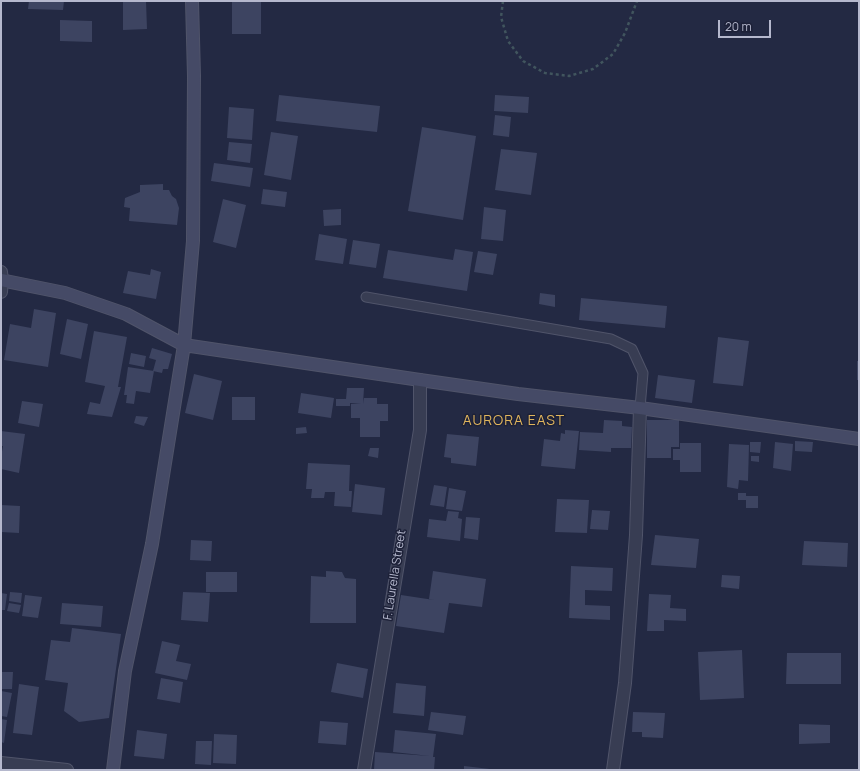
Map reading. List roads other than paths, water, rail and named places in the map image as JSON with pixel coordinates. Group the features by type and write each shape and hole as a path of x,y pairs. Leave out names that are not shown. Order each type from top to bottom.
{"street":[{"path":"113,770 125,671 152,544 184,345 193,242 194,76 192,1"},
{"path":"1,281 65,293 126,314 184,345 518,394 640,408 859,439"},
{"name":"F. Laurella Street","path":"364,770 420,430 420,380"},
{"path":"613,770 625,683 636,535 640,408"},
{"path":"1,763 67,770"}],"lane":[{"path":"366,298 611,339 632,349 644,373 640,408"}],"district":[{"name":"AURORA EAST","path":"514,421"}]}
